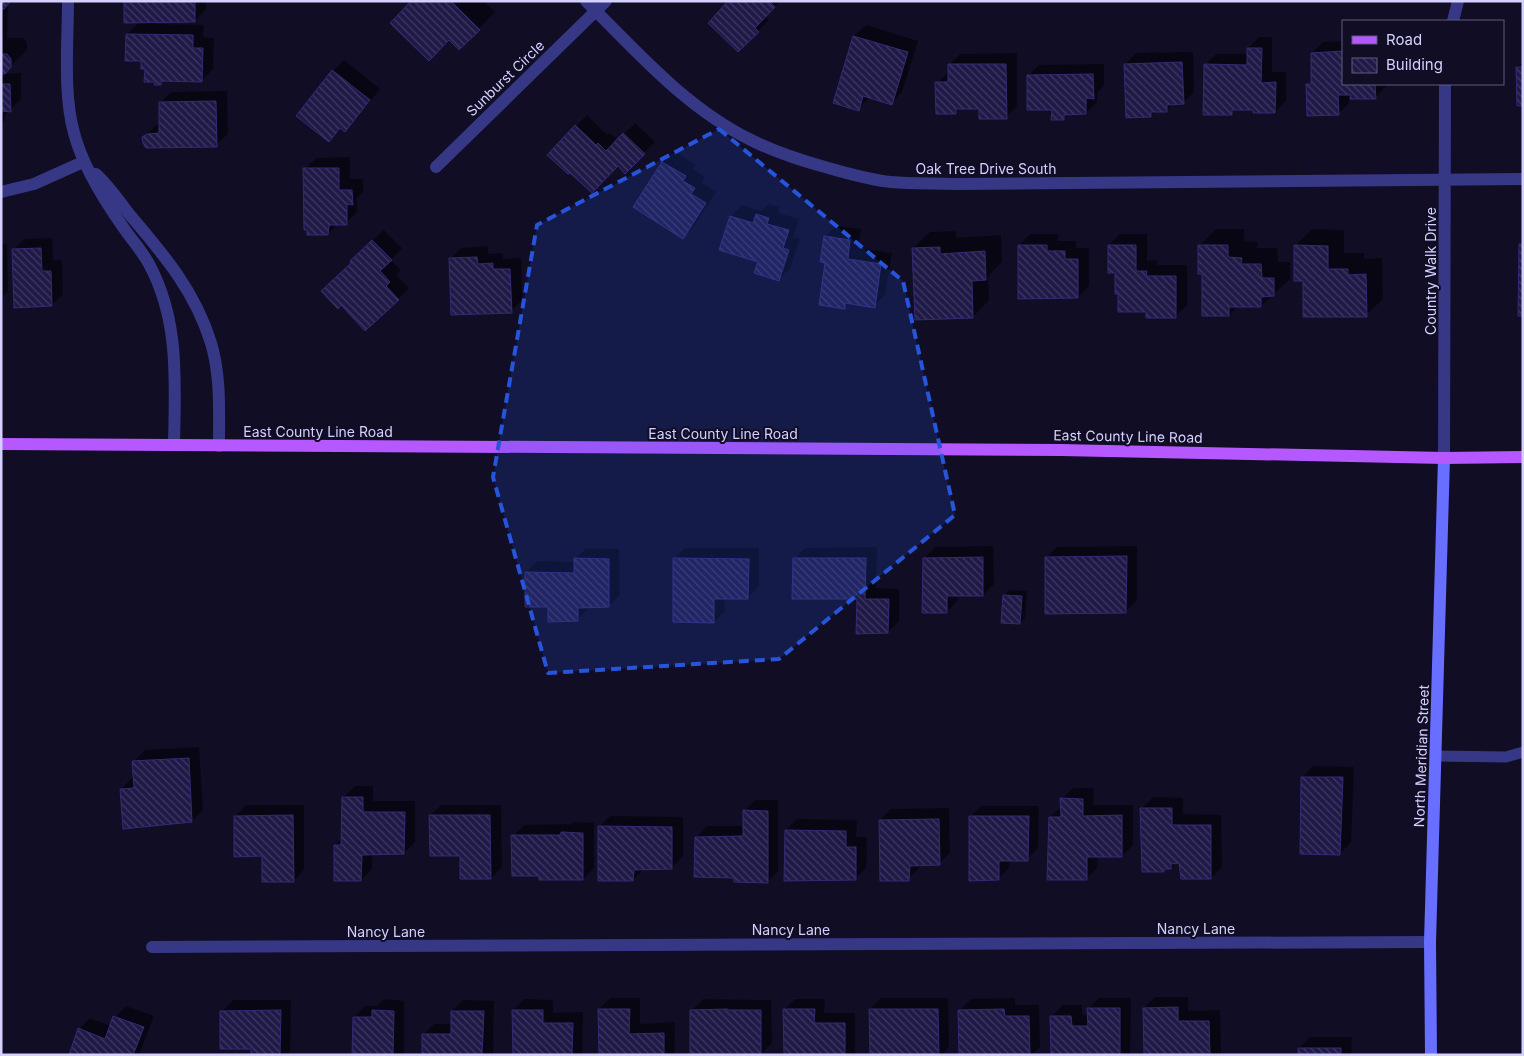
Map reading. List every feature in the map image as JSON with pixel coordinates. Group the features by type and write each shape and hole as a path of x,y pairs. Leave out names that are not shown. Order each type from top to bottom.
{"main road":[{"name":"East County Line Road","path":"1,444 1061,450 1444,458 1523,457"},
{"name":"North Meridian Street","path":"1432,1055 1430,942 1444,458"}],"street":[{"path":"68,1 69,104 74,134 83,162 121,224 149,264 164,298 172,331 176,364 174,445"},
{"name":"Oak Tree Drive South","path":"586,1 665,78 717,120 751,140 812,165 890,182 956,184 1523,180"},
{"name":"Sunburst Circle","path":"436,167 606,1"},
{"path":"1453,20 1458,1"},
{"name":"Country Walk Drive","path":"1444,458 1445,85"},
{"path":"1,192 34,184 83,162"},
{"path":"83,162 106,183 129,214 160,249 185,284 199,313 211,343 218,377 219,446"},
{"name":"Nancy Lane","path":"152,947 1430,942"}],"lane":[{"path":"1436,756 1506,757 1523,752"}],"highlighted area":[{"path":"719,129 903,281 955,515 779,659 548,673 493,477 537,225"}],"building":[{"path":"1,1 9,1 4,9 1,9"},
{"path":"124,1 195,1 195,22 124,23"},
{"path":"411,1 451,1 480,30 459,50 449,40 429,61 390,23"},
{"path":"728,1 769,1 775,7 755,28 759,32 738,52 708,23"},
{"path":"126,34 193,35 193,48 203,48 202,82 161,81 161,85 154,85 155,82 144,82 145,69 141,69 141,61 125,61"},
{"path":"853,36 908,52 892,105 863,96 859,111 833,103"},
{"path":"1247,48 1262,48 1261,83 1276,82 1275,113 1253,113 1253,110 1232,110 1232,115 1203,115 1204,64 1247,65"},
{"path":"1342,51 1342,85 1375,85 1376,99 1350,99 1351,95 1338,95 1339,115 1307,116 1306,84 1311,84 1311,53"},
{"path":"1,54 7,54 11,59 11,67 5,74 1,74"},
{"path":"1182,62 1184,104 1167,105 1167,112 1151,112 1151,117 1126,118 1124,64"},
{"path":"948,64 1006,64 1007,119 979,119 979,109 956,109 956,114 936,114 935,82 948,82"},
{"path":"1516,67 1523,67 1523,106 1517,106"},
{"path":"332,70 370,100 345,132 340,128 329,142 296,116"},
{"path":"1093,74 1094,99 1086,98 1086,114 1064,115 1064,120 1051,120 1052,110 1027,110 1027,75"},
{"path":"1,84 10,84 11,112 2,111 1,120"},
{"path":"216,101 217,147 146,148 142,137 147,134 159,133 159,102"},
{"path":"575,125 596,145 598,143 606,151 623,133 645,154 625,174 618,166 592,193 547,155"},
{"path":"662,162 686,176 683,181 695,188 691,194 706,203 683,239 633,207"},
{"path":"303,168 339,168 339,190 352,190 353,205 347,204 347,225 329,225 328,235 307,235 307,230 304,230"},
{"path":"756,214 769,218 767,224 789,230 783,248 789,250 779,281 754,273 758,262 719,250 730,216 753,223"},
{"path":"824,236 850,240 848,259 881,264 875,308 845,303 845,309 819,305 825,263 820,262"},
{"path":"372,240 392,260 380,271 390,282 386,286 399,300 365,331 341,305 338,309 321,291"},
{"path":"1519,244 1523,244 1523,316 1518,316"},
{"path":"1018,245 1047,245 1047,251 1065,251 1065,259 1078,259 1078,298 1018,299"},
{"path":"1108,245 1136,245 1136,271 1147,271 1146,276 1176,276 1176,318 1146,318 1146,312 1118,312 1118,294 1115,294 1115,273 1108,273"},
{"path":"1198,245 1228,245 1228,257 1242,258 1241,264 1261,264 1262,278 1274,278 1274,296 1261,297 1261,307 1229,307 1229,316 1202,316 1202,274 1198,274"},
{"path":"1294,245 1328,246 1328,269 1348,269 1348,275 1366,274 1367,317 1303,317 1303,281 1294,281"},
{"path":"940,247 940,254 985,251 986,280 972,281 973,318 915,320 912,248"},
{"path":"41,248 42,271 51,271 52,306 14,308 12,249"},
{"path":"477,257 478,264 493,263 493,269 510,269 512,313 451,315 449,258"},
{"path":"1127,556 1126,613 1045,614 1045,557"},
{"path":"983,557 983,596 947,596 947,613 922,613 923,558"},
{"path":"574,558 609,559 609,607 578,608 578,621 548,622 548,607 525,607 525,572 574,573"},
{"path":"673,558 749,559 748,599 714,599 714,623 673,622"},
{"path":"793,558 866,558 865,599 889,599 888,633 856,634 857,599 792,599"},
{"path":"1003,595 1022,596 1020,624 1001,623"},
{"path":"189,758 192,822 123,829 120,789 134,788 132,761"},
{"path":"1301,777 1343,777 1340,855 1300,854"},
{"path":"342,797 363,797 363,812 405,812 404,854 362,855 361,881 334,881 334,845 341,845"},
{"path":"1060,798 1083,799 1083,816 1122,815 1122,857 1087,857 1087,880 1047,880 1049,817 1061,817"},
{"path":"1140,808 1172,808 1172,825 1211,825 1211,879 1181,879 1179,863 1171,864 1171,869 1164,869 1164,872 1142,872"},
{"path":"743,810 768,811 768,883 734,882 734,878 694,877 695,837 743,836"},
{"path":"293,815 294,882 262,882 262,856 234,857 234,816"},
{"path":"429,815 490,815 491,879 460,879 460,856 430,856"},
{"path":"969,816 1029,816 1028,861 999,861 999,880 969,881"},
{"path":"939,819 940,865 910,866 909,881 880,881 879,820"},
{"path":"598,826 672,827 672,869 634,870 633,881 598,881"},
{"path":"785,830 846,831 846,847 856,847 856,880 784,881"},
{"path":"561,832 583,833 583,880 539,880 539,876 512,876 511,835 561,835"},
{"path":"1178,1007 1178,1021 1209,1021 1210,1055 1144,1055 1143,1008"},
{"path":"1087,1008 1120,1008 1120,1055 1051,1055 1050,1016 1071,1016 1072,1026 1088,1026"},
{"path":"598,1009 630,1009 629,1034 664,1033 664,1055 599,1055"},
{"path":"783,1009 815,1009 814,1023 845,1023 845,1055 784,1055"},
{"path":"869,1009 938,1009 939,1055 870,1055"},
{"path":"1004,1009 1005,1016 1029,1016 1030,1055 959,1055 958,1010"},
{"path":"281,1010 280,1055 251,1055 251,1049 220,1049 220,1011"},
{"path":"372,1010 394,1011 393,1055 352,1055 353,1017 372,1017"},
{"path":"512,1010 543,1010 543,1023 573,1023 572,1055 513,1055"},
{"path":"690,1010 761,1010 761,1055 690,1055"},
{"path":"451,1011 484,1011 482,1055 422,1055 422,1034 451,1034"},
{"path":"113,1016 144,1027 133,1055 69,1055 78,1028 105,1039"},
{"path":"1298,1048 1341,1048 1341,1055 1298,1055"}]}
